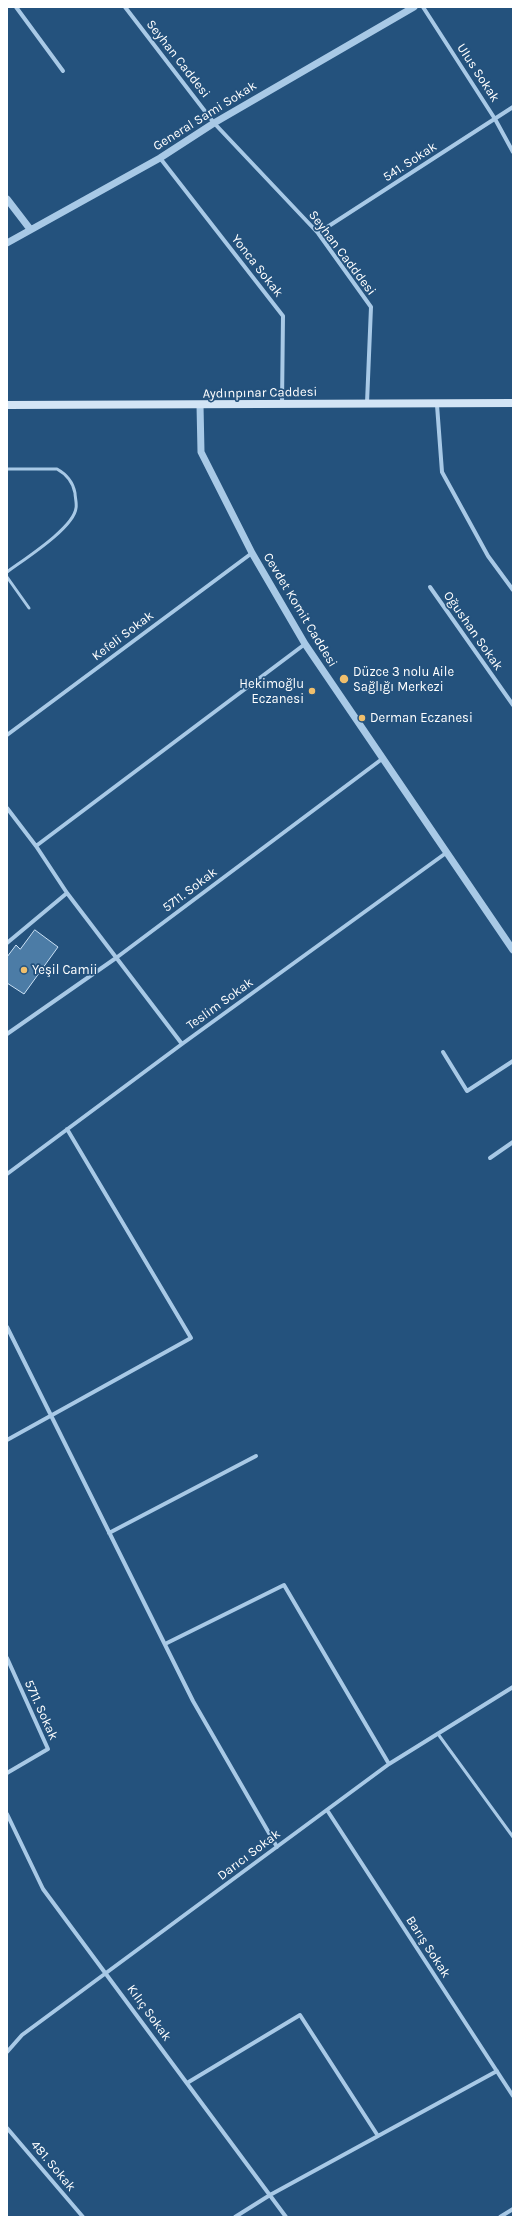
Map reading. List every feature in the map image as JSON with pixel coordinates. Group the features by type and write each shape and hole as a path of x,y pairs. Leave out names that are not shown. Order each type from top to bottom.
{"main road":[{"name":"Aydınpınar Caddesi","path":"7,405 513,403"}],"street":[{"path":"16,7 63,70"},
{"name":"Seyhan Caddesi","path":"125,7 214,123"},
{"name":"General Sami Sokak","path":"7,243 160,158 214,123 414,7"},
{"name":"Ulus Sokak","path":"424,7 496,119 513,152"},
{"name":"541. Sokak","path":"318,233 513,107"},
{"name":"Seyhan Cadddesi","path":"214,123 318,233 371,307 368,404"},
{"name":"Yonca Sokak","path":"160,158 283,316 282,404"},
{"path":"7,199 30,229"},
{"path":"436,404 442,472 488,556 513,590"},
{"name":"Cevdet Komit Caddesi","path":"200,405 201,452 252,553 305,644 513,950"},
{"name":"Kefeli Sokak","path":"7,735 252,553"},
{"name":"Oğushan Sokak","path":"430,587 513,705"},
{"path":"36,846 305,644"},
{"name":"5711. Sokak","path":"7,1034 116,958 382,759"},
{"path":"7,809 36,846 67,893 182,1044"},
{"name":"Teslim Sokak","path":"7,1174 182,1044 446,853"},
{"path":"7,943 67,893"},
{"path":"443,1052 467,1091 513,1061"},
{"path":"7,1440 191,1338 67,1129"},
{"path":"490,1158 513,1142"},
{"path":"7,1327 193,1702 277,1847"},
{"path":"109,1533 256,1456"},
{"path":"165,1644 284,1585 389,1764"},
{"name":"5711. Sokak","path":"7,1658 48,1749 7,1773"},
{"name":"Darıcı Sokak","path":"7,2052 22,2036 389,1764 513,1687"},
{"name":"Barış Sokak","path":"327,1810 513,2096"},
{"name":"Kılıç Sokak","path":"7,1814 43,1889 107,1973 286,2217"},
{"path":"187,2082 300,2015 378,2136"},
{"path":"235,2217 270,2196 497,2071"},
{"name":"481. Sokak","path":"7,2128 83,2217"},
{"path":"500,2217 513,2209"}],"lane":[{"path":"7,469 57,469 68,477 72,484 76,509 70,521 59,532 7,572"},
{"path":"7,577 29,608"},
{"path":"438,1734 513,1837"}],"building":[{"name":"Yeşil Camii","path":"35,930 58,947 24,994 7,983 7,957 16,945 20,949"}],"place":[{"name":"Düzce 3 nolu Aile Sağlığı Merkezi","path":"344,679"},
{"name":"Hekimoğlu Eczanesi","path":"312,691"},
{"name":"Derman Eczanesi","path":"362,718"},
{"name":"Yeşil Camii","path":"24,970"}]}
